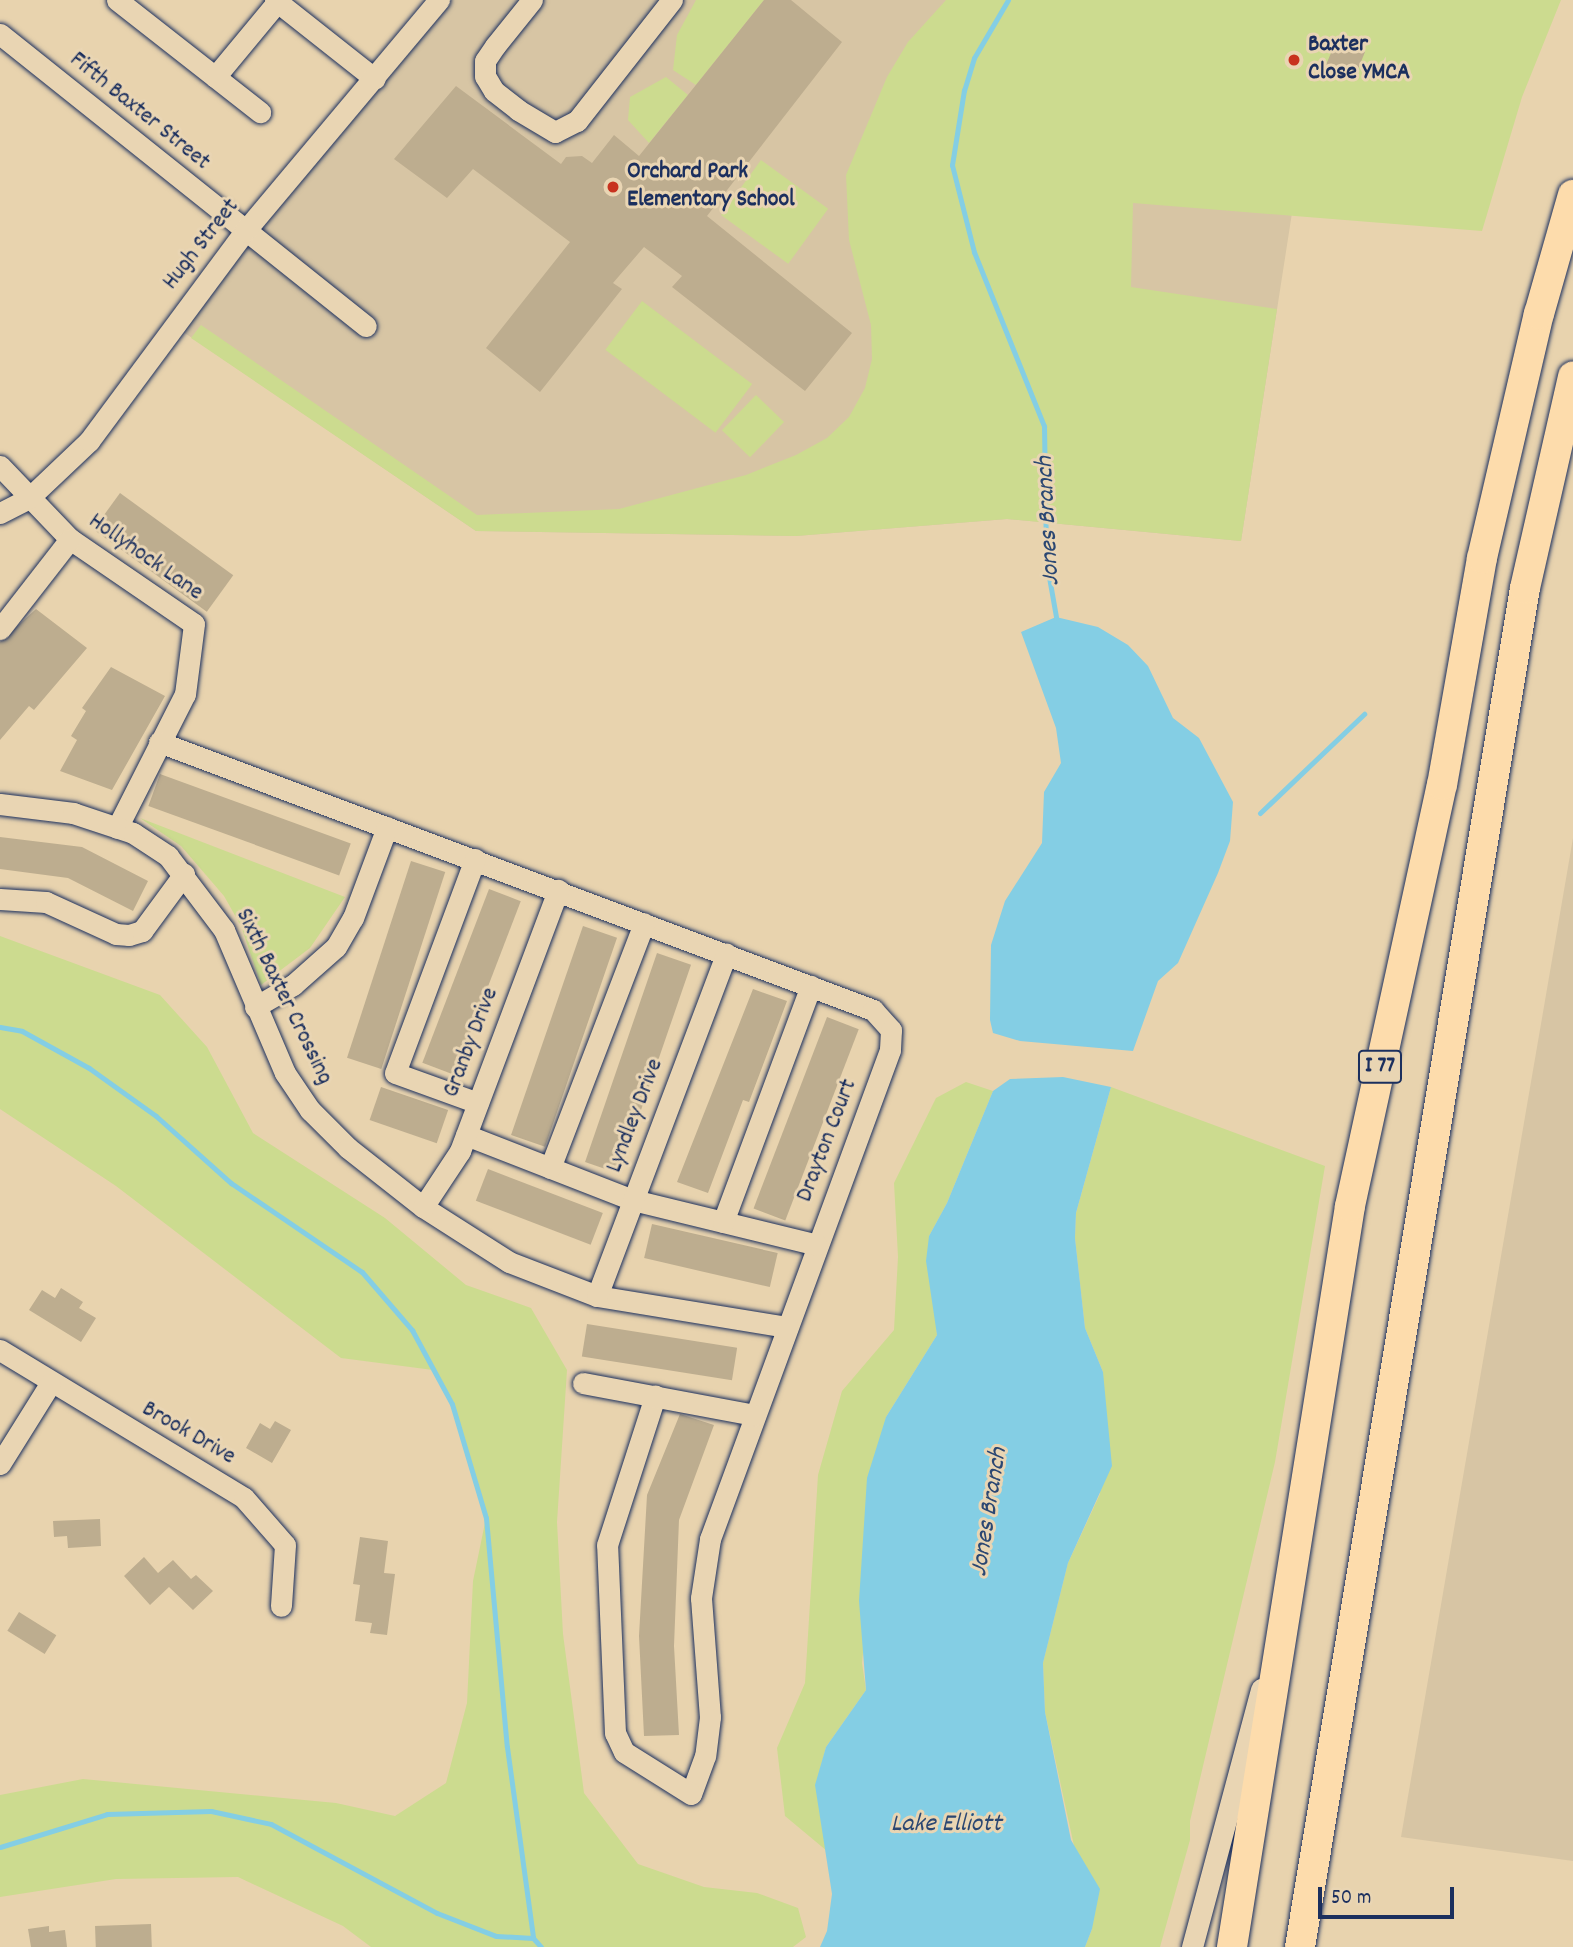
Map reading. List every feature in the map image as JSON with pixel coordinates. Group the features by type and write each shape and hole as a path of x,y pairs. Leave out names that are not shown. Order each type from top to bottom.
{"highway":[{"name":"I 77","path":"1232,1947 1350,1206 1442,785 1482,558 1539,314 1573,195"},
{"path":"1300,1947 1525,588 1573,376"}],"street":[{"path":"117,0 260,112"},
{"name":"Hugh Street","path":"0,513 29,498 89,441 245,231 439,0"},
{"path":"532,0 485,61 485,76 494,91 544,130 555,132 577,121 672,0"},
{"path":"215,77 277,1 375,79"},
{"name":"Fifth Baxter Street","path":"0,34 366,326"},
{"name":"Hollyhock Lane","path":"0,466 70,540 194,624 185,694 117,828"},
{"path":"0,629 70,540"},
{"name":"Drayton Court","path":"159,742 873,1010 891,1030 890,1050 709,1539 701,1598 710,1717 705,1756 691,1794 624,1752 615,1733 607,1545 655,1396"},
{"name":"Sixth Baxter Crossing","path":"0,804 73,813 117,828 168,856 224,930 285,1073 310,1110 348,1149 423,1207 509,1262 597,1296 787,1327"},
{"path":"255,1007 293,985 335,947 353,918 387,827"},
{"path":"475,859 395,1073 478,1103"},
{"path":"0,899 46,902 116,934 129,935 142,931 184,874"},
{"name":"Granby Drive","path":"423,1207 466,1135 558,890"},
{"path":"550,1168 644,923"},
{"name":"Lyndley Drive","path":"597,1296 726,954"},
{"path":"723,1222 811,986"},
{"path":"466,1135 633,1200 817,1245"},
{"name":"Brook Drive","path":"0,1350 50,1384 244,1498 285,1545 281,1606"},
{"path":"583,1383 754,1415"},
{"path":"0,1464 50,1384"},
{"path":"1192,1947 1286,1606"}],"shaded area":[{"path":"439,0 1083,0 1070,198 1292,213 1241,541 1007,519 796,536 476,531 173,325"},
{"path":"1573,838 1573,1861 1401,1837"}],"green space":[{"path":"696,0 764,0 696,85 673,70 677,35"},
{"path":"946,0 1561,0 1522,97 1482,231 1133,203 1131,287 1277,309 1241,541 1007,519 796,536 476,531 191,338 201,325 477,515 619,509 746,475 796,455 827,438 849,417 865,388 872,359 871,325 849,240 846,175 887,77 908,42"},
{"path":"666,77 688,95 649,143 628,120 630,97"},
{"path":"761,160 828,209 788,264 721,215"},
{"path":"642,301 752,384 716,433 605,350"},
{"path":"756,395 784,422 750,457 722,430"},
{"path":"140,818 345,897 310,948 261,985 241,926 224,896 181,846"},
{"path":"0,936 160,995 207,1047 253,1133 385,1218 466,1285 531,1308 567,1370 557,1522 563,1634 584,1793 638,1864 704,1887 757,1893 798,1908 806,1937 793,1947 371,1947 343,1926 238,1877 116,1879 0,1897 0,1795 83,1779 336,1803 395,1816 446,1783 467,1703 473,1581 486,1518 452,1404 433,1370 341,1358 116,1186 0,1109"},
{"path":"966,1082 993,1091 947,1203 929,1236 937,1335 886,1417 862,1663 866,1690 826,1747 816,1785 827,1851 785,1816 777,1748 805,1683 818,1475 842,1391 894,1330 898,1257 894,1183 936,1098"},
{"path":"1111,1087 1325,1166 1275,1462 1190,1821 1190,1840 1160,1947 1085,1947 1092,1929 1045,1712 1043,1663 1068,1563 1100,1494 1103,1372 1085,1328 1075,1238 1076,1213"}],"water":[{"path":"1056,617 1098,627 1128,645 1148,666 1173,718 1199,738 1233,802 1230,841 1218,873 1178,963 1158,981 1133,1051 1020,1041 993,1033 990,1020 991,945 1005,901 1042,843 1044,792 1061,763 1056,728 1021,632"},
{"name":"Lake Elliott","path":"1063,1077 1111,1087 1076,1213 1075,1238 1085,1328 1103,1372 1112,1466 1068,1563 1043,1663 1045,1712 1071,1840 1100,1889 1092,1929 1085,1947 820,1947 827,1931 832,1894 815,1785 826,1747 866,1690 859,1601 867,1478 886,1417 937,1335 926,1261 929,1236 947,1203 993,1091 1010,1079"}],"building":[{"name":"Orchard Park Elementary School","path":"764,0 791,0 842,42 707,216 852,333 805,391 672,287 682,276 644,247 613,283 622,289 540,392 486,348 570,242 473,169 447,198 394,159 456,86 561,164 566,157 582,156 592,163 614,135 639,156"},
{"path":"1336,41 1365,52 1358,69 1349,65 1343,80 1323,72"},
{"path":"120,493 233,575 207,612 94,529"},
{"path":"36,609 87,648 34,710 29,706 0,740 0,642"},
{"path":"111,667 165,696 112,790 60,771 77,740 71,736 86,711 82,708"},
{"path":"160,774 351,843 339,875 148,806"},
{"path":"0,837 82,847 148,881 133,911 68,878 0,869"},
{"path":"411,861 445,872 381,1069 347,1058"},
{"path":"489,889 521,901 454,1075 422,1063"},
{"path":"583,926 617,938 545,1147 511,1135"},
{"path":"657,953 691,965 619,1174 585,1162"},
{"path":"753,989 787,1001 749,1102 743,1100 708,1193 677,1182"},
{"path":"827,1017 859,1029 785,1221 754,1208"},
{"path":"381,1087 448,1110 437,1143 370,1120"},
{"path":"488,1169 603,1213 591,1245 476,1201"},
{"path":"652,1224 778,1253 770,1287 644,1258"},
{"path":"61,1288 83,1302 79,1308 96,1318 81,1342 29,1310 42,1290 55,1298"},
{"path":"587,1324 737,1348 732,1380 582,1357"},
{"path":"680,1414 714,1425 679,1520 674,1646 679,1735 644,1736 639,1636 647,1495"},
{"path":"275,1421 291,1430 272,1463 246,1448 260,1423 270,1429"},
{"path":"100,1519 101,1546 68,1548 67,1536 54,1537 53,1521"},
{"path":"360,1537 388,1541 384,1573 395,1574 387,1635 370,1633 372,1623 355,1621 360,1585 353,1584"},
{"path":"144,1557 158,1573 173,1560 191,1579 196,1575 213,1591 193,1610 169,1587 150,1605 124,1576"},
{"path":"19,1612 56,1635 45,1654 7,1631"},
{"path":"151,1924 152,1947 96,1947 95,1926"},
{"path":"49,1926 49,1932 65,1930 67,1947 31,1947 28,1929"}],"waterway":[{"name":"Jones Branch","path":"1008,0 974,58 964,90 952,165 974,252 1044,426 1046,560 1056,617"},
{"path":"1260,813 1364,714"},
{"path":"0,1027 22,1031 89,1068 156,1116 231,1183 362,1272 412,1330 452,1404 486,1518 507,1747 533,1938 541,1947"},
{"path":"0,1847 107,1814 211,1811 271,1824 437,1913 496,1936 533,1938"}],"place":[{"name":"Baxter Close YMCA","path":"1294,60"},
{"name":"Orchard Park Elementary School","path":"613,187"}]}
